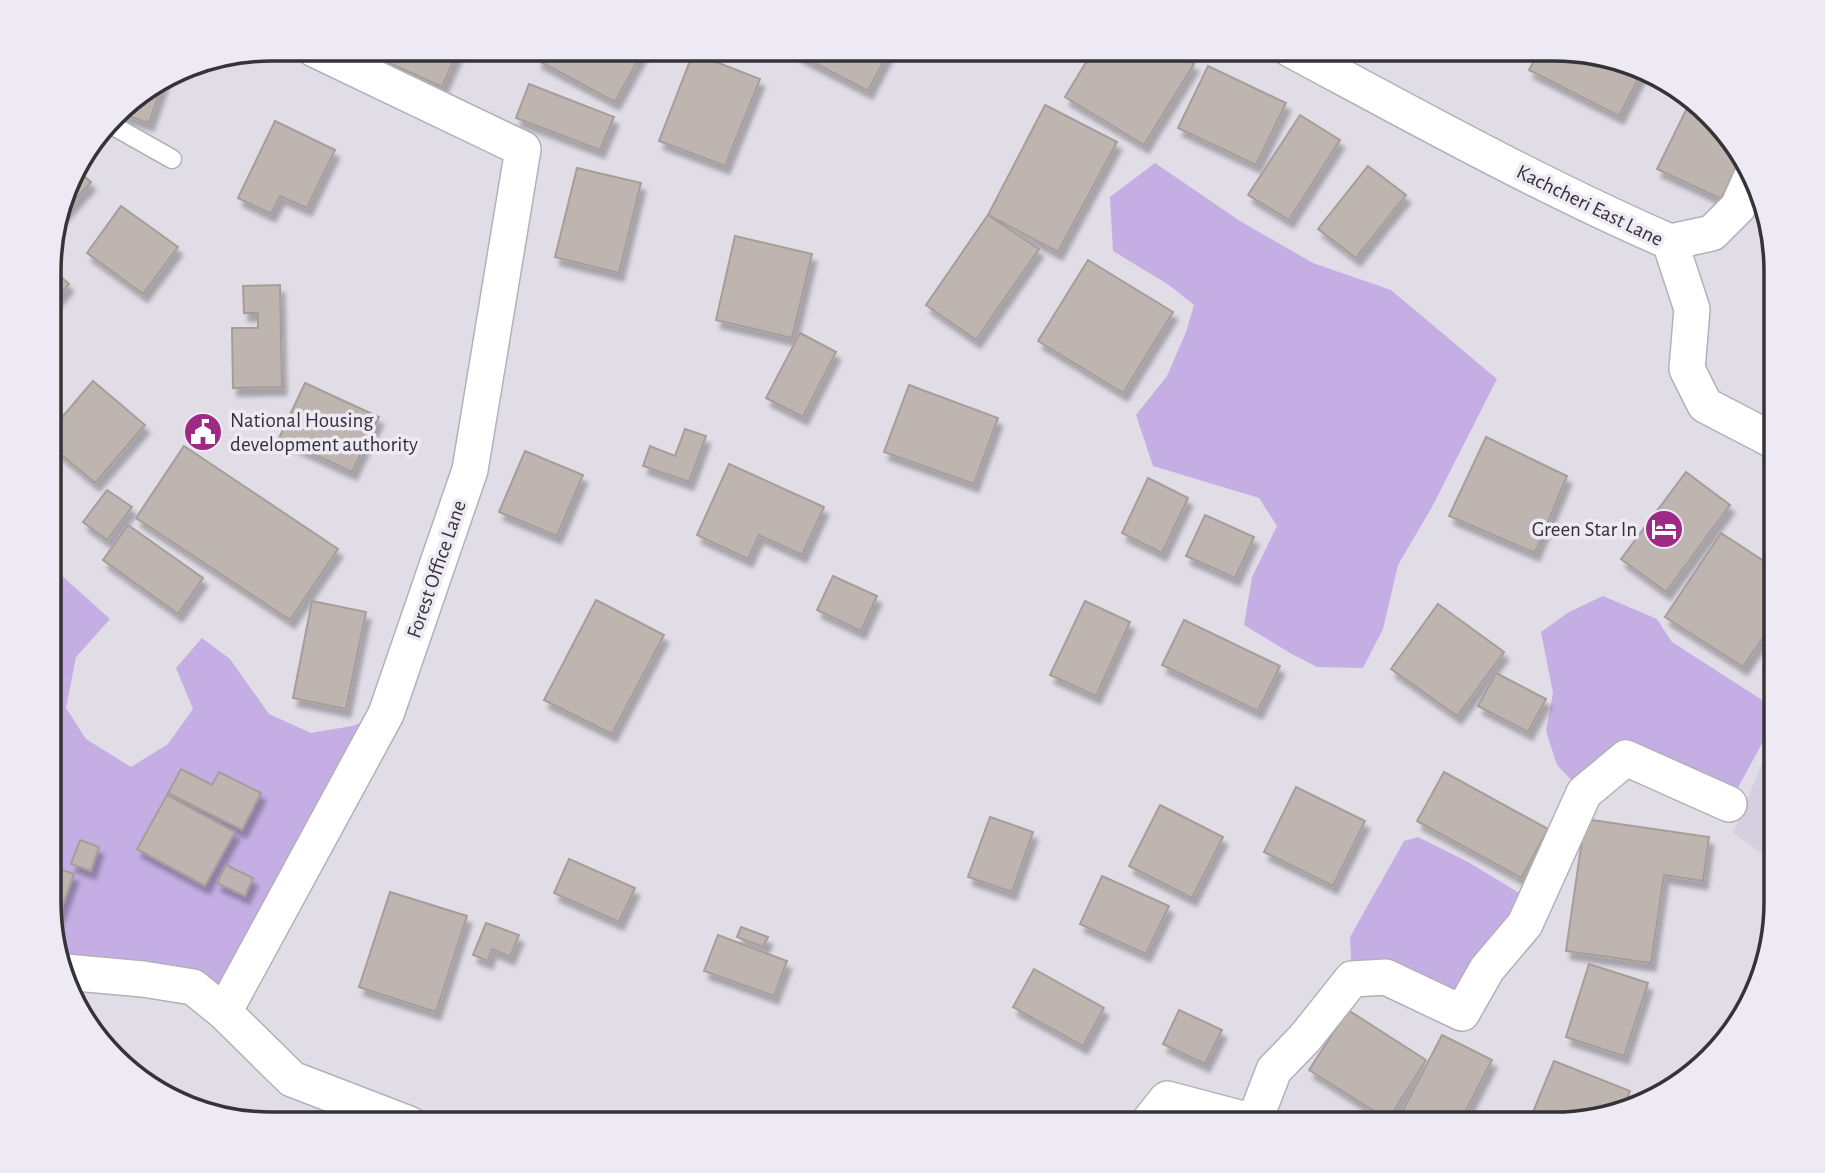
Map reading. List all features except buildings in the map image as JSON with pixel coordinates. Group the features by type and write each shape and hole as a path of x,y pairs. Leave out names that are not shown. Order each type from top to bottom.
{"street":[{"name":"Forest Office Lane","path":"224,1012 386,714 470,470 523,149 339,61"},
{"name":"Kachcheri East Lane","path":"1312,61 1493,158 1613,218 1670,242 1692,309 1687,369 1705,405 1763,435"},
{"path":"1670,242 1712,233 1738,207 1746,188"},
{"path":"1258,1111 1274,1070 1305,1038 1352,979 1386,977 1462,1013 1487,969 1525,923 1584,793 1626,758 1729,804"},
{"path":"73,973 144,979 193,987 224,1012 292,1079 378,1112"},
{"path":"1157,1111 1167,1099 1213,1111"}],"lane":[{"path":"118,129 172,159"}],"shaded area":[{"path":"1155,163 1240,221 1313,263 1391,290 1497,379 1433,505 1398,565 1383,629 1363,668 1317,667 1244,625 1252,577 1277,526 1259,498 1153,466 1136,415 1167,376 1186,332 1194,305 1169,285 1113,251 1110,197"},
{"path":"61,575 110,619 76,657 66,708 86,739 131,767 168,744 193,709 176,668 202,638 230,659 269,714 311,733 352,726 386,714 224,1012 74,974 72,969 65,943 61,902"},
{"path":"1603,596 1657,619 1672,642 1763,701 1763,742 1729,804 1626,758 1584,793 1557,765 1546,731 1553,693 1541,632 1569,612"},
{"path":"1763,761 1763,854 1733,833"},
{"path":"1418,837 1470,863 1534,902 1462,1013 1352,979 1350,937 1404,841"}],"place":[{"name":"National Housing development authority","path":"203,432"},
{"name":"Green Star In","path":"1664,529"}]}
